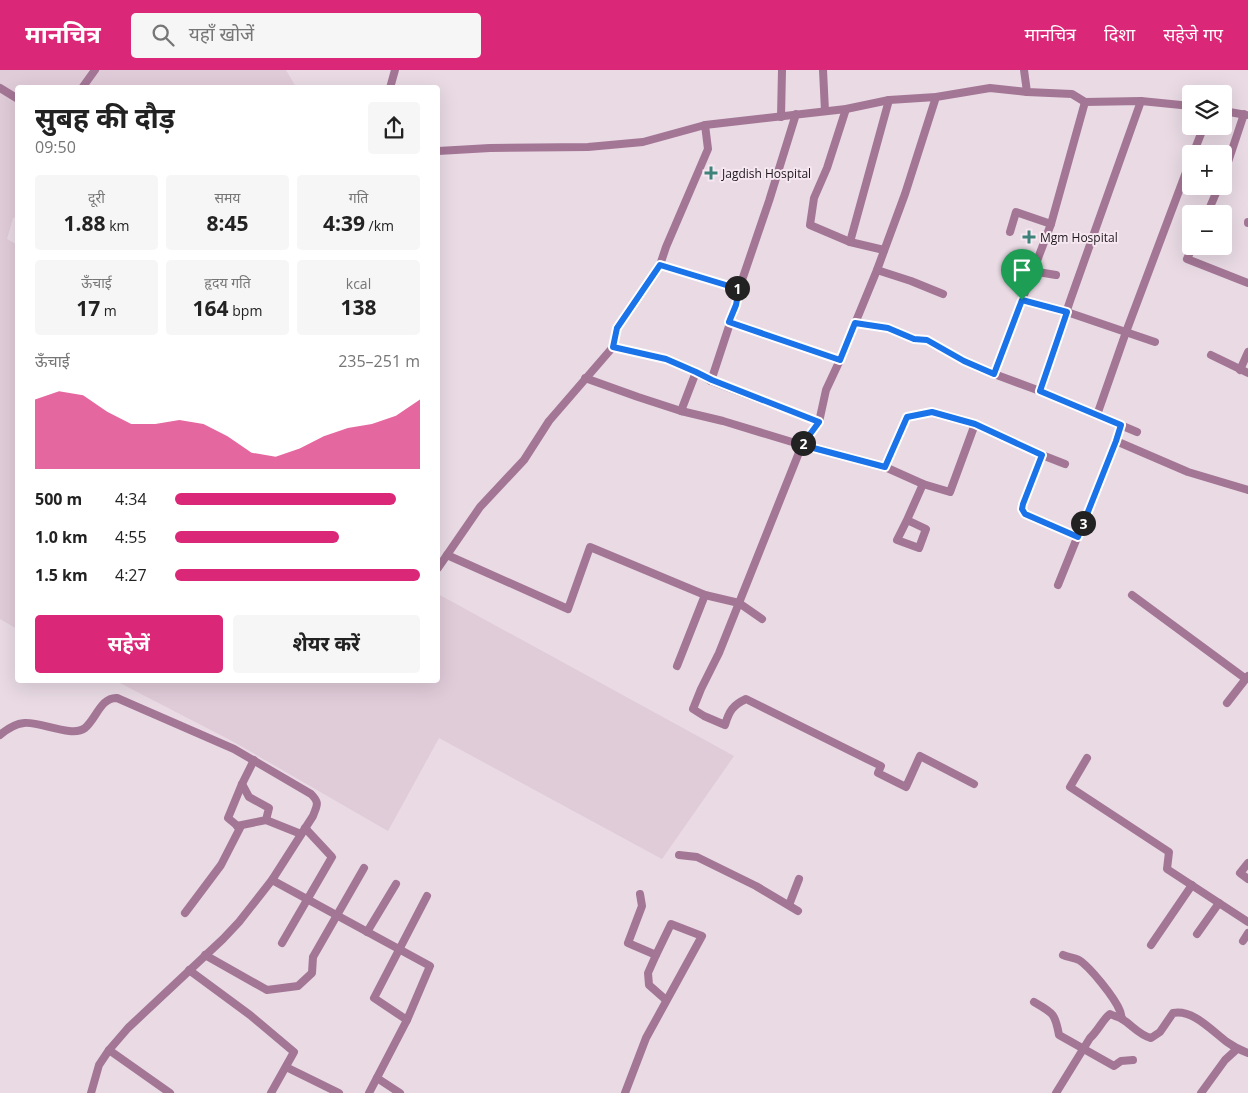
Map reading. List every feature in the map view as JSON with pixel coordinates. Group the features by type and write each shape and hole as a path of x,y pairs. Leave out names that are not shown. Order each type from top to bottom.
{"street":[{"path":"84,85 95,70"},
{"path":"391,85 395,70"},
{"path":"781,117 782,70"},
{"path":"823,70 825,111"},
{"path":"1024,70 1027,92"},
{"path":"0,88 15,97"},
{"path":"440,151 490,148 588,147 644,142 705,125 846,109 889,100 936,97 990,88 1072,94 1085,102 1141,101 1182,105"},
{"path":"936,97 905,194 884,250 826,390 819,422 802,445 719,653 693,709 725,725 728,715 735,704 746,699 881,766 878,773 906,787 920,756 974,784"},
{"path":"850,242 889,100"},
{"path":"1040,391 1141,101"},
{"path":"994,374 1032,271 1052,224 1085,102"},
{"path":"846,109 827,168 814,198 810,226 850,242 884,250"},
{"path":"1232,112 1246,115 1232,153"},
{"path":"712,380 736,305 739,289 796,114"},
{"path":"440,565 480,507 524,460 549,421 613,347 617,328 660,265 708,149 705,125"},
{"path":"1096,415 1182,183"},
{"path":"1010,232 1016,212 1052,224"},
{"path":"1189,255 1187,259 1248,283"},
{"path":"660,265 739,289"},
{"path":"876,270 943,294"},
{"path":"1032,271 1056,275"},
{"path":"1022,300 1067,312 1155,342"},
{"path":"729,322 840,360"},
{"path":"855,323 888,328 914,339 927,340 964,361 1137,432"},
{"path":"613,347 666,359 712,380 819,422"},
{"path":"1240,370 1248,352"},
{"path":"1211,355 1248,373"},
{"path":"681,411 696,372"},
{"path":"585,378 681,411 885,467 923,484 950,492 975,424"},
{"path":"885,467 907,417 932,412 975,424 1065,464"},
{"path":"1058,585 1121,425"},
{"path":"1116,441 1188,472 1248,490"},
{"path":"1042,455 1022,509 1025,514 1078,537"},
{"path":"908,520 923,484"},
{"path":"447,555 568,609 590,547 705,595 739,603 762,618"},
{"path":"677,666 705,595"},
{"path":"1132,595 1247,677 1227,703"},
{"path":"0,735 11,726 24,723 73,732 84,729 106,701 118,698 234,749 311,794 316,800 317,804 313,816 272,880 239,922 128,1028 109,1050 99,1065 91,1093"},
{"path":"1087,758 1070,787 1169,852 1167,869 1248,922"},
{"path":"185,913 221,865 240,828 228,818 254,760"},
{"path":"242,784 249,797 269,808 266,820"},
{"path":"237,826 266,820 303,831 332,857 282,943"},
{"path":"679,855 697,857 756,886 798,911"},
{"path":"1248,863 1240,874 1248,879"},
{"path":"205,955 267,990 298,986 312,974 313,957 364,868"},
{"path":"789,905 799,879"},
{"path":"272,880 430,966 406,1020 369,1093"},
{"path":"367,932 396,884"},
{"path":"1151,945 1192,885"},
{"path":"640,894 642,906 628,943 656,955"},
{"path":"406,1020 374,998 427,896"},
{"path":"1197,934 1219,903"},
{"path":"624,1093 646,1038 702,936 671,924 648,973 649,985 666,1000"},
{"path":"1243,941 1248,933"},
{"path":"1064,955 1079,960 1091,971 1120,1010 1122,1018"},
{"path":"189,970 250,1015 294,1052 271,1093"},
{"path":"1034,1002 1050,1011 1056,1020 1059,1035 1114,1066 1121,1061 1133,1060"},
{"path":"1056,1093 1090,1038 1098,1031 1110,1014 1122,1018 1130,1026 1151,1038 1160,1032 1173,1012 1179,1011 1189,1014 1237,1049 1247,1052"},
{"path":"1201,1093 1225,1060 1237,1049"},
{"path":"109,1050 170,1093"},
{"path":"286,1067 339,1093"},
{"path":"377,1078 400,1093"}],"shaded area":[{"path":"0,70 286,70 295,85 15,85 15,218 13,218 7,239 15,243 15,628 0,619"},
{"path":"440,595 734,756 662,859 439,738 388,831 232,741 120,683 440,683"}],"place":[{"name":"Jagdish Hospital","path":"711,173"},
{"name":"Mgm Hospital","path":"1029,237"}],"route":[{"path":"660,265 739,289 736,305 729,322 840,360 855,323 888,328 914,339 927,340 964,361 994,374 1022,300 1067,312 1040,391 1121,425 1078,537 1025,514 1022,509 1042,455 975,424 932,412 907,417 885,467 802,445 819,422 712,380 666,359 613,347 617,328 660,265"}]}
